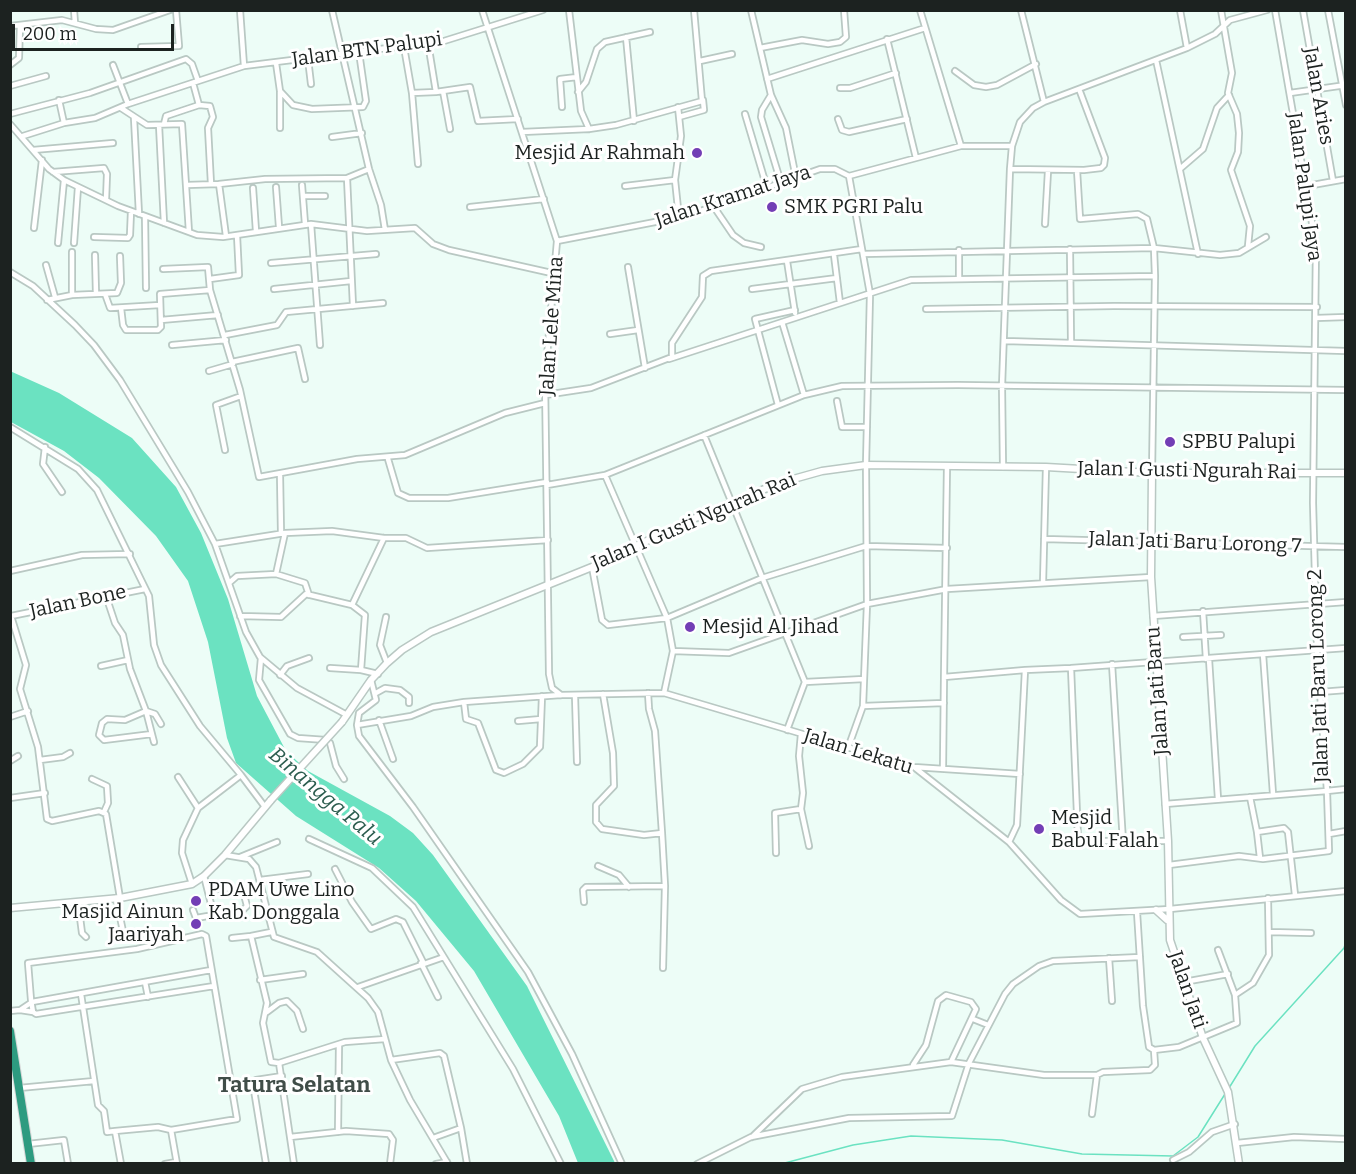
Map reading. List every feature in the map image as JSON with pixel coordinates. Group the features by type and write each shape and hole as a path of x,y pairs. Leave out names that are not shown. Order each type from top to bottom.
{"highway":[{"path":"10,1031 31,1164"}],"main road":[{"name":"Jalan I Gusti Ngurah Rai","path":"10,908 118,898 192,884 204,876 225,855 342,722 371,680 402,650 431,632 549,582 592,567 635,545 800,476 866,465 1046,467 1152,473 1346,473"},
{"name":"Jalan Jati Baru","path":"1152,473 1150,577 1168,841 1170,909"},
{"name":"Jalan Jati","path":"1170,909 1168,921 1170,940 1203,1038 1228,1092 1235,1124"},
{"path":"1156,910 1168,921"},
{"path":"1235,1124 1239,1164"}],"street":[{"path":"74,10 75,23"},
{"path":"10,26 56,20 96,29 112,30 170,10"},
{"path":"141,47 178,46 176,10"},
{"path":"240,10 244,66"},
{"path":"332,10 369,169 381,205 385,230"},
{"name":"Jalan Lele Mina","path":"482,10 557,241 556,274 545,358 545,404 548,484 549,679 552,688 561,695"},
{"name":"Jalan BTN Palupi","path":"23,136 64,123 94,118 128,104 244,66 429,43 488,28 543,10"},
{"path":"569,10 581,111 589,129"},
{"path":"679,117 704,110 694,10"},
{"path":"751,10 771,95 786,128 796,178"},
{"path":"760,48 802,40 828,44 840,42 846,37 844,10"},
{"path":"920,10 962,146"},
{"path":"1021,10 1044,102"},
{"path":"1180,10 1187,48"},
{"path":"1221,10 1232,74 1229,95 1237,114 1239,133 1238,152 1231,171 1251,228 1248,246"},
{"path":"1003,467 1002,386 1010,169 1016,131 1025,114 1044,102 1187,48 1215,34 1230,20 1251,12 1268,10"},
{"name":"Jalan Palupi Jaya","path":"1275,10 1316,246 1317,307 1312,473"},
{"name":"Jalan Aries","path":"1303,10 1333,181"},
{"path":"1328,10 1346,105"},
{"path":"10,65 19,58 20,25"},
{"path":"767,79 823,63 887,39 925,28"},
{"path":"578,92 586,82 597,49 609,40 650,32"},
{"path":"627,37 634,121"},
{"path":"887,39 916,158"},
{"path":"429,43 436,92"},
{"path":"404,47 412,93 418,164"},
{"path":"280,90 292,105 302,108 355,108 366,104 359,52"},
{"path":"700,61 732,54"},
{"path":"10,114 90,93 186,59 192,64 199,105"},
{"path":"308,59 311,84"},
{"path":"1156,60 1198,254"},
{"path":"276,63 280,90 280,128"},
{"path":"955,70 974,85 986,87 997,85 1036,64"},
{"path":"112,65 128,104"},
{"path":"840,88 853,87 896,73"},
{"path":"10,86 46,76"},
{"path":"562,107 560,79 577,77"},
{"path":"1290,93 1344,85"},
{"path":"412,93 470,87 479,122 518,119"},
{"path":"1010,169 1048,171 1101,168 1105,160 1078,89"},
{"path":"442,91 450,129"},
{"path":"771,95 762,110 761,117 781,183"},
{"path":"1181,168 1203,149 1216,108 1229,95"},
{"path":"59,100 64,123"},
{"path":"522,132 589,129 634,121 703,100"},
{"path":"164,223 161,125 166,116 209,104 213,117 208,128 211,184"},
{"path":"678,107 681,136 675,180 680,218"},
{"path":"121,108 147,125 183,126 189,232"},
{"path":"745,114 766,188"},
{"path":"134,118 139,214"},
{"path":"838,119 842,130 849,132 907,119"},
{"path":"10,124 53,172 64,180 131,211 203,236 237,235 308,224 367,231 415,228 433,244 445,249 556,274"},
{"path":"332,137 362,133"},
{"path":"33,150 113,143"},
{"name":"Jalan Kramat Jaya","path":"557,241 680,218 828,168 843,171 849,176 962,146 1012,146"},
{"path":"34,228 42,160"},
{"path":"53,172 104,168 107,171 106,200"},
{"path":"187,185 265,179 347,178 369,169"},
{"path":"1077,170 1080,219 1143,214 1147,219 1154,248 1155,276 1152,473"},
{"path":"1045,224 1048,171"},
{"path":"848,748 863,706 867,604 866,465 870,294 849,176"},
{"path":"347,178 353,306"},
{"path":"1307,186 1346,179"},
{"path":"58,243 64,180"},
{"path":"625,186 675,180"},
{"path":"219,184 226,236"},
{"path":"302,185 313,259 320,345"},
{"path":"74,243 78,187"},
{"path":"276,187 279,227"},
{"path":"253,188 256,231"},
{"path":"303,196 325,196"},
{"path":"470,207 544,199"},
{"path":"714,207 732,235 744,243 761,248"},
{"path":"94,237 128,238 131,211"},
{"path":"146,217 146,288"},
{"path":"210,279 239,275 237,235"},
{"path":"669,359 673,356 672,343 702,297 702,279 705,274 717,269 863,252 1154,248 1198,254 1234,254 1266,237"},
{"path":"1070,249 1071,342"},
{"path":"959,250 959,279"},
{"path":"72,252 72,295"},
{"path":"271,263 376,254"},
{"path":"95,255 96,294"},
{"path":"834,255 840,303"},
{"path":"47,300 72,295 117,293 121,288 120,256"},
{"path":"788,261 796,318"},
{"path":"46,265 54,297"},
{"path":"163,269 206,266 210,279 210,290 233,363 259,477 357,459 388,459 414,453 506,413 545,404"},
{"path":"628,267 645,368"},
{"path":"10,272 33,286 94,345 120,380 188,492 215,544 249,639 261,658 297,688 347,715"},
{"path":"545,395 584,390 669,359 911,280 1155,276"},
{"path":"752,289 837,278"},
{"path":"274,289 351,281"},
{"path":"121,308 123,326 126,330 158,330 161,320 160,294 210,290"},
{"path":"105,294 107,306 121,308 160,305"},
{"path":"171,345 226,337 277,325 283,313 383,303"},
{"path":"926,309 1071,306 1317,307"},
{"path":"778,405 755,319 795,310"},
{"path":"161,320 218,315"},
{"path":"1316,318 1346,317"},
{"path":"783,322 804,395"},
{"path":"610,334 638,330"},
{"path":"300,340 298,348 305,379"},
{"path":"1005,341 1346,351"},
{"path":"208,371 298,348"},
{"path":"388,459 398,493 409,498 448,498 604,475 778,405 830,387 868,384 1346,390"},
{"path":"225,450 216,405 241,396"},
{"path":"837,401 842,427 867,427"},
{"path":"10,427 84,473 93,484 130,554 151,604 154,645 161,664 200,726 265,807"},
{"path":"704,435 805,682 787,730"},
{"path":"45,447 42,464 62,492"},
{"path":"943,768 947,466"},
{"path":"1043,583 1046,467"},
{"name":"Jalan Jati Baru Lorong 2","path":"1165,804 1327,791 1317,650 1312,473"},
{"path":"276,574 283,533 280,474"},
{"path":"604,475 667,618 673,651 664,693"},
{"path":"215,544 283,533 332,531 384,538 406,538 427,549 548,540"},
{"path":"352,605 384,538"},
{"name":"Jalan Jati Baru Lorong 7","path":"1044,539 1346,547"},
{"path":"592,567 604,624 667,618 762,578 866,546 947,548"},
{"path":"10,571 82,555 130,554"},
{"path":"229,583 237,576 276,574 305,584 309,595"},
{"path":"673,651 729,653 867,604 947,589 1150,577"},
{"name":"Jalan Bone","path":"104,812 99,811 52,821 47,817 40,760 20,689 27,668 11,616 145,589"},
{"path":"240,616 281,617 302,596 309,595 352,605 365,615 361,670"},
{"path":"106,596 115,623 123,635 128,660 154,742"},
{"path":"1153,616 1346,602"},
{"path":"1203,611 1218,799"},
{"path":"386,616 380,645 387,663"},
{"path":"1183,637 1221,634"},
{"path":"944,677 1346,648"},
{"path":"1263,654 1274,794"},
{"path":"261,658 259,680 291,734 298,738 330,743 336,766 344,778"},
{"path":"280,675 287,666 309,658"},
{"path":"101,666 128,660"},
{"path":"1112,664 1123,842"},
{"path":"330,668 361,670 378,674"},
{"path":"1071,668 1077,835 1084,842 1168,841"},
{"path":"1010,842 1017,825 1025,670"},
{"path":"805,682 864,679"},
{"path":"371,680 376,693 375,702 359,713 358,736 413,807 528,972 572,1054 622,1164"},
{"path":"376,693 384,688 400,690 409,697 409,703"},
{"path":"1320,692 1346,690"},
{"path":"648,693 649,709 655,731 666,886 663,968"},
{"name":"Jalan Lekatu","path":"357,724 411,716 433,707 464,702 561,695 664,693 914,767 1010,842 1061,900 1074,911 1087,915 1346,891"},
{"path":"603,694 613,753 614,786 596,805 597,824 602,829 633,834 662,833"},
{"path":"464,702 466,717 478,723 486,750 500,773 515,770 537,752 542,742 542,696"},
{"path":"575,696 577,762"},
{"path":"863,706 944,703"},
{"path":"10,717 28,711"},
{"path":"152,734 104,740 99,735 102,723 107,719 125,720 146,711 155,714 161,724"},
{"path":"518,721 541,719"},
{"path":"379,720 393,759"},
{"path":"801,735 799,756 803,793 801,809 809,846"},
{"path":"40,760 70,753"},
{"path":"10,761 18,756"},
{"path":"914,767 1020,774"},
{"path":"192,884 181,847 198,808 241,776"},
{"path":"178,777 198,808"},
{"path":"92,778 107,786 108,803 104,812 108,817 124,936"},
{"path":"1169,865 1239,856 1260,858 1324,853 1330,849 1327,791 1346,789"},
{"path":"10,798 45,793"},
{"path":"1250,797 1260,858"},
{"path":"776,853 775,813 801,809"},
{"path":"1257,832 1286,829 1293,856 1295,895"},
{"path":"1329,834 1346,831"},
{"path":"309,839 372,868 413,907 513,1069 561,1164"},
{"path":"240,857 277,842"},
{"path":"225,855 253,862 260,880 271,932 281,941 316,952 358,987 378,1012 391,1060 448,1163 436,1164"},
{"path":"598,866 619,875 629,887"},
{"path":"336,869 352,902 371,929 396,919 404,922 438,997"},
{"path":"260,880 308,874"},
{"path":"204,876 214,916"},
{"path":"584,902 583,890 586,887 666,886"},
{"path":"193,910 196,918 243,910 247,905 243,891 225,888 209,891"},
{"path":"1235,994 1253,983 1269,955 1268,898"},
{"path":"78,902 82,933 86,937"},
{"path":"1137,912 1143,1006 1149,1047 1154,1050 1179,1047 1237,1023 1235,994 1218,950"},
{"path":"232,938 271,932"},
{"path":"1269,932 1311,933"},
{"path":"33,1012 28,963 137,949 202,934 207,938 237,1119 171,1130 158,1127 107,1132 104,1111 98,1105 81,994"},
{"path":"251,936 267,1012 263,1023 271,1062 279,1063 339,1044 385,1039"},
{"path":"358,987 444,957"},
{"path":"697,1164 751,1137 849,1119 952,1116 969,1063 1007,990 1039,966 1063,959 1140,957"},
{"path":"1109,958 1112,1001"},
{"path":"20,1010 32,1002 211,970"},
{"path":"260,980 303,974"},
{"path":"1184,982 1228,974"},
{"path":"146,982 148,997"},
{"path":"10,1011 33,1012 83,1007 214,986"},
{"path":"913,1065 926,1045 941,997 949,995 971,1002 976,1010 951,1062"},
{"path":"267,1012 279,1003 287,1001 297,1011 303,1029"},
{"path":"973,1019 988,1024"},
{"path":"338,1132 339,1044"},
{"path":"751,1137 802,1089 842,1077 913,1065 951,1062 1044,1075 1097,1075 1103,1072 1150,1070 1155,1065 1154,1050"},
{"path":"391,1060 443,1054 461,1128 467,1164"},
{"path":"279,1063 294,1164"},
{"path":"1092,1114 1097,1075"},
{"path":"266,1164 253,1084 256,1080 282,1076"},
{"path":"19,1088 94,1082"},
{"path":"1173,1160 1189,1152 1212,1132 1235,1124"},
{"path":"433,1138 461,1128"},
{"path":"165,1164 176,1163 171,1130"},
{"path":"115,1131 121,1164"},
{"path":"290,1137 338,1132 390,1134 393,1140 390,1164"},
{"path":"1237,1143 1294,1137 1346,1139"},
{"path":"28,1144 64,1140 68,1164"}],"water":[{"name":"Binangga Palu","path":"10,371 59,393 132,438 176,487 201,533 228,599 257,696 286,751 308,771 390,816 413,833 433,855 527,986 615,1163 578,1163 559,1116 474,971 416,901 379,868 296,816 236,763 227,738 208,642 188,581 156,536 99,478 64,451 11,422"}],"waterway":[{"path":"1229,1088 1255,1046 1344,948 1346,942"},
{"path":"781,1164 853,1145 911,1136 1002,1140 1082,1154 1173,1156 1198,1137 1225,1094"}],"place":[{"name":"Mesjid Ar Rahmah","path":"697,153"},
{"name":"SMK PGRI Palu","path":"772,207"},
{"name":"SPBU Palupi","path":"1170,442"},
{"name":"Mesjid Al Jihad","path":"690,627"},
{"name":"Mesjid Babul Falah","path":"1039,829"},
{"name":"PDAM Uwe Lino Kab. Donggala","path":"196,901"},
{"name":"Masjid Ainun Jaariyah","path":"196,924"}],"district":[{"name":"Tatura Selatan","path":"294,1086"}]}
